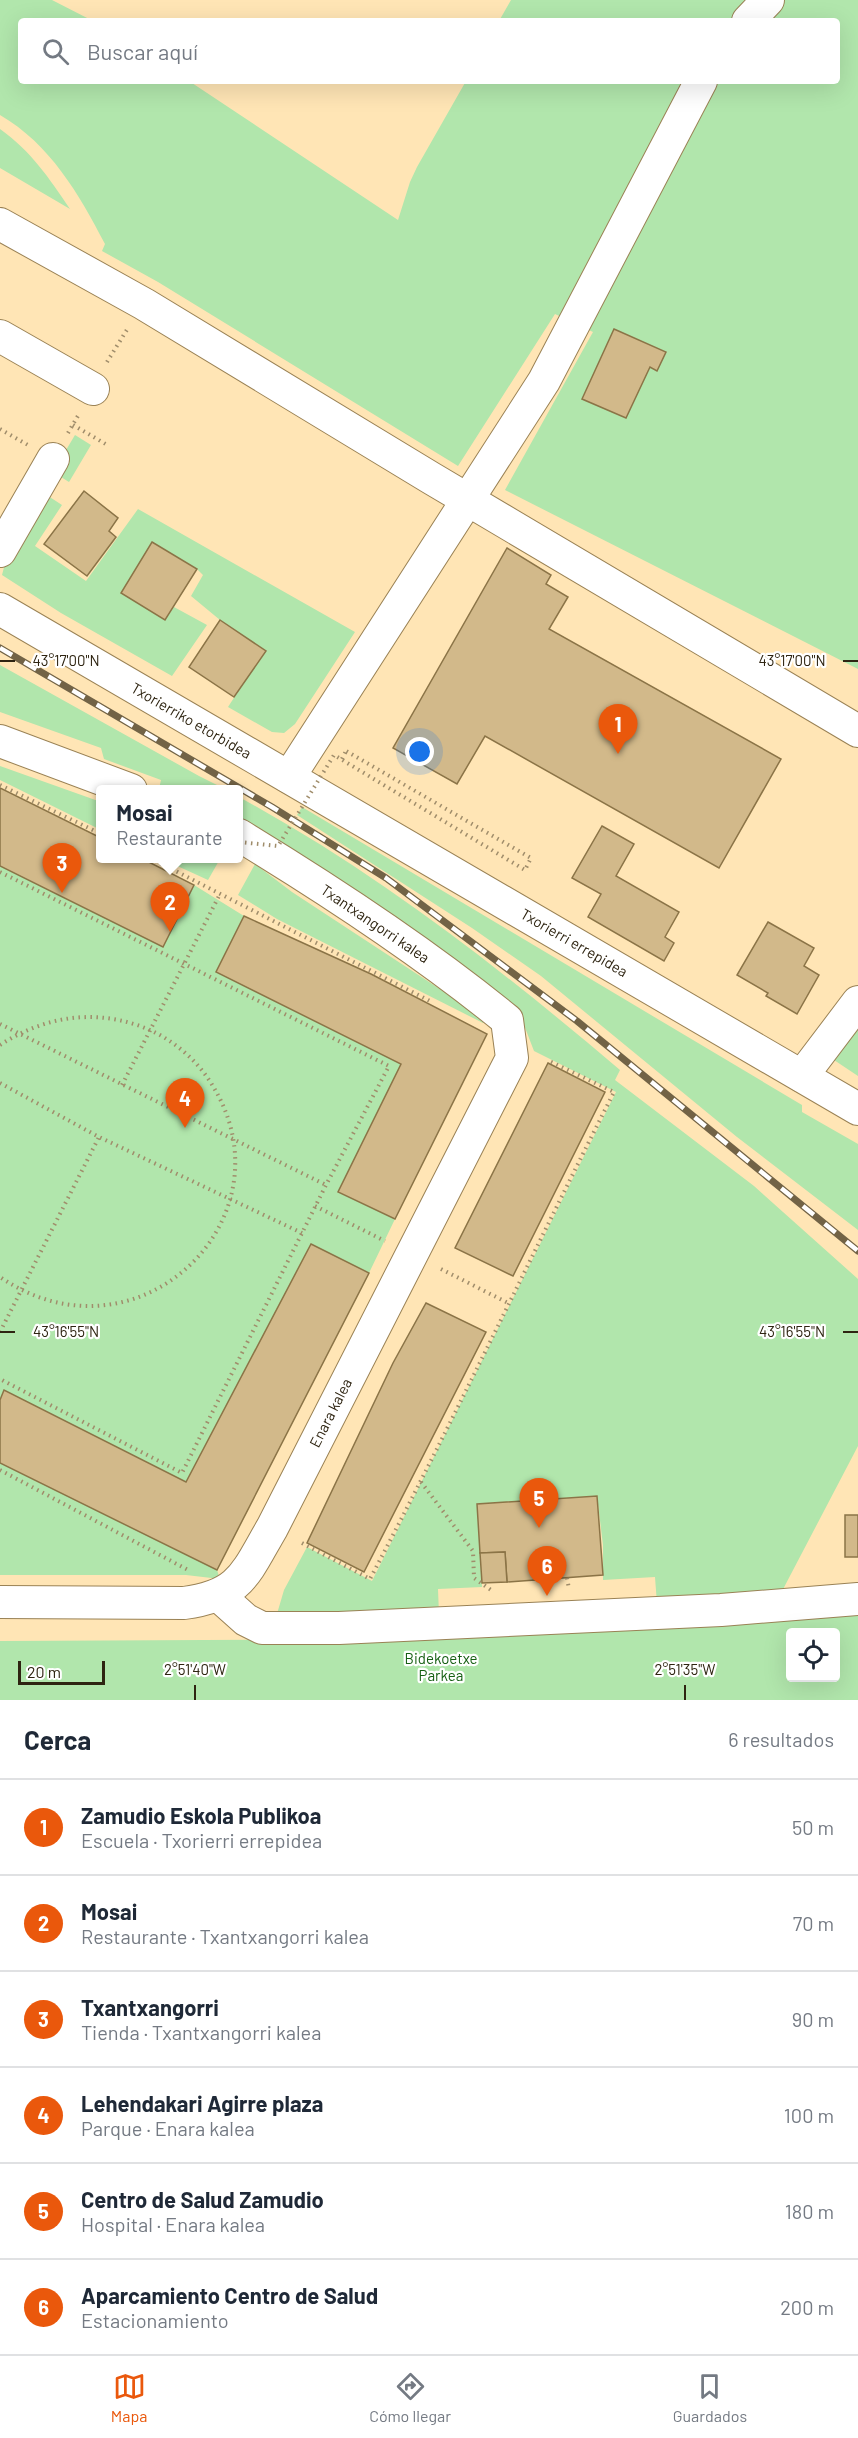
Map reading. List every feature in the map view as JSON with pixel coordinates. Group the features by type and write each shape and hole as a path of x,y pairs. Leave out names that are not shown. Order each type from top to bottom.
{"street":[{"path":"751,18 768,0"},
{"path":"289,777 544,381 699,84"},
{"path":"0,224 144,304 858,732"},
{"path":"0,336 93,389"},
{"path":"0,551 60,447"},
{"name":"Txorierriko etorbidea","path":"0,609 289,777"},
{"path":"0,741 120,785"},
{"name":"Txorierri errepidea","path":"289,777 858,1108"},
{"name":"Txantxangorri kalea","path":"243,838 462,983 507,1020"},
{"path":"802,1076 858,1002"},
{"name":"Enara kalea","path":"0,1602 175,1604 243,1578 272,1528 512,1058 507,1020"},
{"path":"208,1591 246,1620 262,1628 339,1629 721,1610 858,1599"}],"path":[{"path":"109,359 130,324"},
{"path":"60,447 73,425 109,446"},
{"path":"243,842 278,846 334,755 525,870 531,858 346,751 342,759"},
{"path":"0,785 96,832"},
{"path":"160,863 435,1004"},
{"path":"171,868 173,863"},
{"path":"0,872 389,1066 315,1206 182,1473 0,1378"},
{"path":"122,1085 220,894"},
{"path":"0,1045 50,1020 84,1016 118,1019 151,1030 181,1049 205,1074 218,1094 233,1139 234,1164 231,1198 212,1239 196,1261 176,1279 152,1293 127,1303 100,1307 72,1307 20,1292 0,1278"},
{"path":"0,1024 326,1185"},
{"path":"302,1543 370,1579 421,1482 614,1092 547,1060"},
{"path":"0,1083 99,1137 302,1233"},
{"path":"0,1332 99,1137"},
{"path":"315,1206 388,1243"},
{"path":"441,1269 508,1303"},
{"path":"0,1470 208,1591"},
{"path":"421,1482 473,1551 474,1578 495,1591 498,1620"}],"green space":[{"path":"0,0 52,0 87,18 18,18 18,84 194,84 398,220 417,167 464,84 840,84 840,18 501,18 511,0 858,0 858,669 505,490 593,332 555,314 458,466 158,282 102,251 105,244 85,207 62,172 34,140 0,115"},
{"path":"0,129 30,156 70,209 0,168"},
{"path":"75,435 91,445 69,482 53,472"},
{"path":"42,492 62,505 35,546 86,581 138,509 355,632 295,724 284,733 272,732 228,707 265,650 220,620 191,596 203,575 152,542 121,593 165,620 174,607 207,625 172,676 61,613 2,575 8,552"},
{"path":"0,665 217,785 160,785 161,780 104,759 101,748 0,712"},
{"path":"0,766 96,800 96,828 0,780"},
{"path":"243,799 340,857 484,959 620,1070 615,1080 754,1186 858,1279 858,1446 780,1595 657,1604 655,1577 603,1580 603,1545 597,1496 477,1504 482,1587 438,1589 439,1615 274,1624 284,1590 307,1547 372,1581 616,1092 534,1051 524,1025 516,1025 243,831"},
{"path":"302,807 802,1105 802,1112 858,1144 858,1230 737,1137 541,976 472,928 297,815"},
{"path":"171,863 218,863 208,880"},
{"path":"255,864 292,892 484,1018 485,1021 483,1023 277,919 238,895"},
{"path":"0,866 163,946 194,885 244,916 216,972 401,1064 338,1192 395,1219 369,1273 311,1244 186,1482 5,1391 0,1400"},
{"path":"858,1015 858,1076 825,1054"},
{"path":"0,1463 217,1570 220,1579 186,1575 0,1575"},
{"name":"Bidekoetxe Parkea","path":"858,1614 858,1700 0,1700 0,1641 386,1639"}],"building":[{"path":"614,329 666,352 657,371 650,367 626,418 582,399"},
{"path":"84,491 118,518 109,531 116,537 87,576 44,544"},
{"path":"152,542 197,569 165,620 121,593"},
{"path":"507,548 551,575 546,584 568,597 549,629 781,759 719,868 485,736 457,784 393,748"},
{"path":"220,620 266,651 234,697 189,667"},
{"path":"0,788 96,836 96,863 151,863 194,885 163,947 0,866"},
{"path":"602,826 634,844 616,876 679,912 665,937 674,943 664,961 588,917 601,894 572,878"},
{"path":"244,916 371,974 487,1034 395,1219 338,1192 401,1064 216,972"},
{"path":"768,922 814,948 804,966 819,975 797,1014 766,996 768,993 737,975"},
{"path":"548,1063 605,1092 513,1276 455,1248"},
{"path":"311,1244 369,1273 217,1570 0,1463 0,1400 4,1390 186,1482"},
{"path":"426,1303 486,1332 364,1572 307,1543 393,1363"},
{"path":"597,1496 603,1575 507,1582 505,1552 480,1553 477,1504"},
{"path":"845,1515 858,1515 858,1557 845,1557"},
{"path":"505,1552 507,1582 482,1583 480,1553"}],"railway":[{"path":"0,648 234,785"},
{"path":"243,790 386,878 577,1021 858,1251"}],"place":[{"name":"Zamudio Eskola Publikoa","path":"618,754"},
{"name":"Txantxangorri","path":"62,893"},
{"name":"Mosai","path":"170,932"},
{"name":"Lehendakari Agirre plaza","path":"185,1128"},
{"name":"Centro de Salud Zamudio","path":"539,1528"},
{"name":"Aparcamiento Centro de Salud","path":"547,1596"}]}
